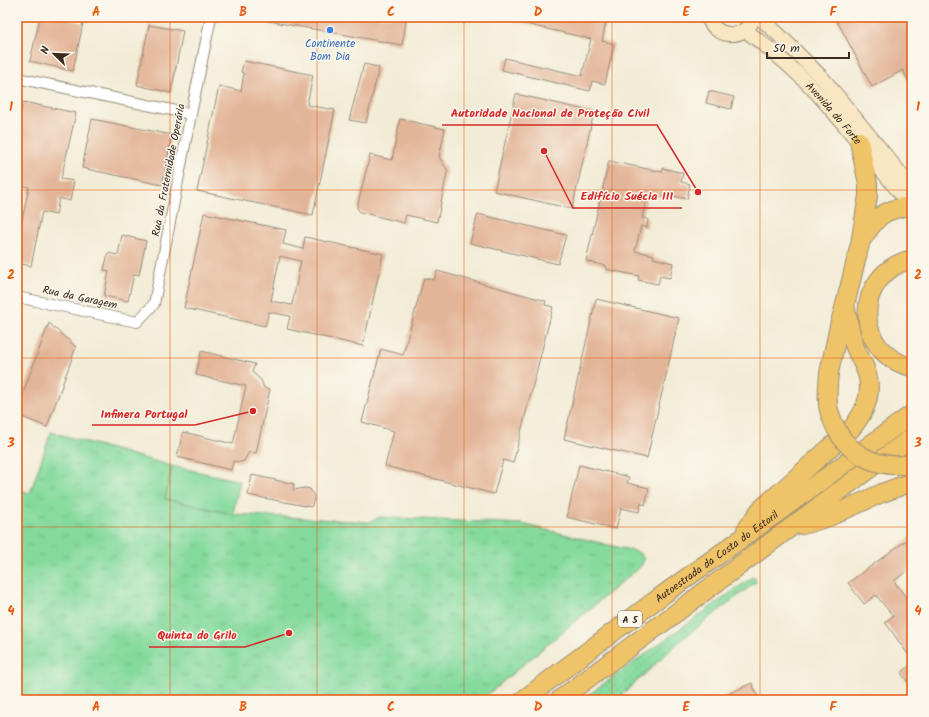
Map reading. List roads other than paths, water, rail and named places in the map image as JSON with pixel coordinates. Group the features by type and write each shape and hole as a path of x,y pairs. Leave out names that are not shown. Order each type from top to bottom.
{"highway":[{"path":"859,142 868,184 868,196 860,244 845,305 838,326 830,373 828,405 839,435 845,443 861,456 882,464 900,466 912,464"},
{"path":"860,244 873,222 880,216 889,211 912,207"},
{"path":"912,259 895,265 880,278 869,297 867,317 870,334 881,350 897,362 912,367"},
{"path":"739,541 760,510 851,429 861,418 869,390 868,378 852,336 845,305"},
{"name":"Autoestrada da Costa do Estoril","path":"523,700 664,594 912,414"},
{"name":"Autoestrada da Costa do Estoril","path":"559,700 912,437"},
{"path":"790,529 829,517 882,493 912,482"}],"street":[{"name":"Rua da Fraternidade Operária","path":"137,322 154,304 190,114 211,17"},
{"path":"708,17 715,28 724,34 735,34 745,30 750,26 754,17"},
{"name":"Avenida do Forte","path":"759,17 824,80 912,188"},
{"name":"Avenida do Forte","path":"745,30 766,46 813,89 912,207"},
{"path":"17,78 190,114"},
{"name":"Rua da Garagem","path":"17,296 137,322"}],"place":[{"name":"Continente Bom Dia","path":"330,30"},
{"name":"Edifício Suécia III","path":"544,151"},
{"name":"Autoridade Nacional de Proteção Civil","path":"698,192"},
{"name":"Infinera Portugal","path":"253,411"},
{"name":"Quinta do Grilo","path":"289,633"}]}
